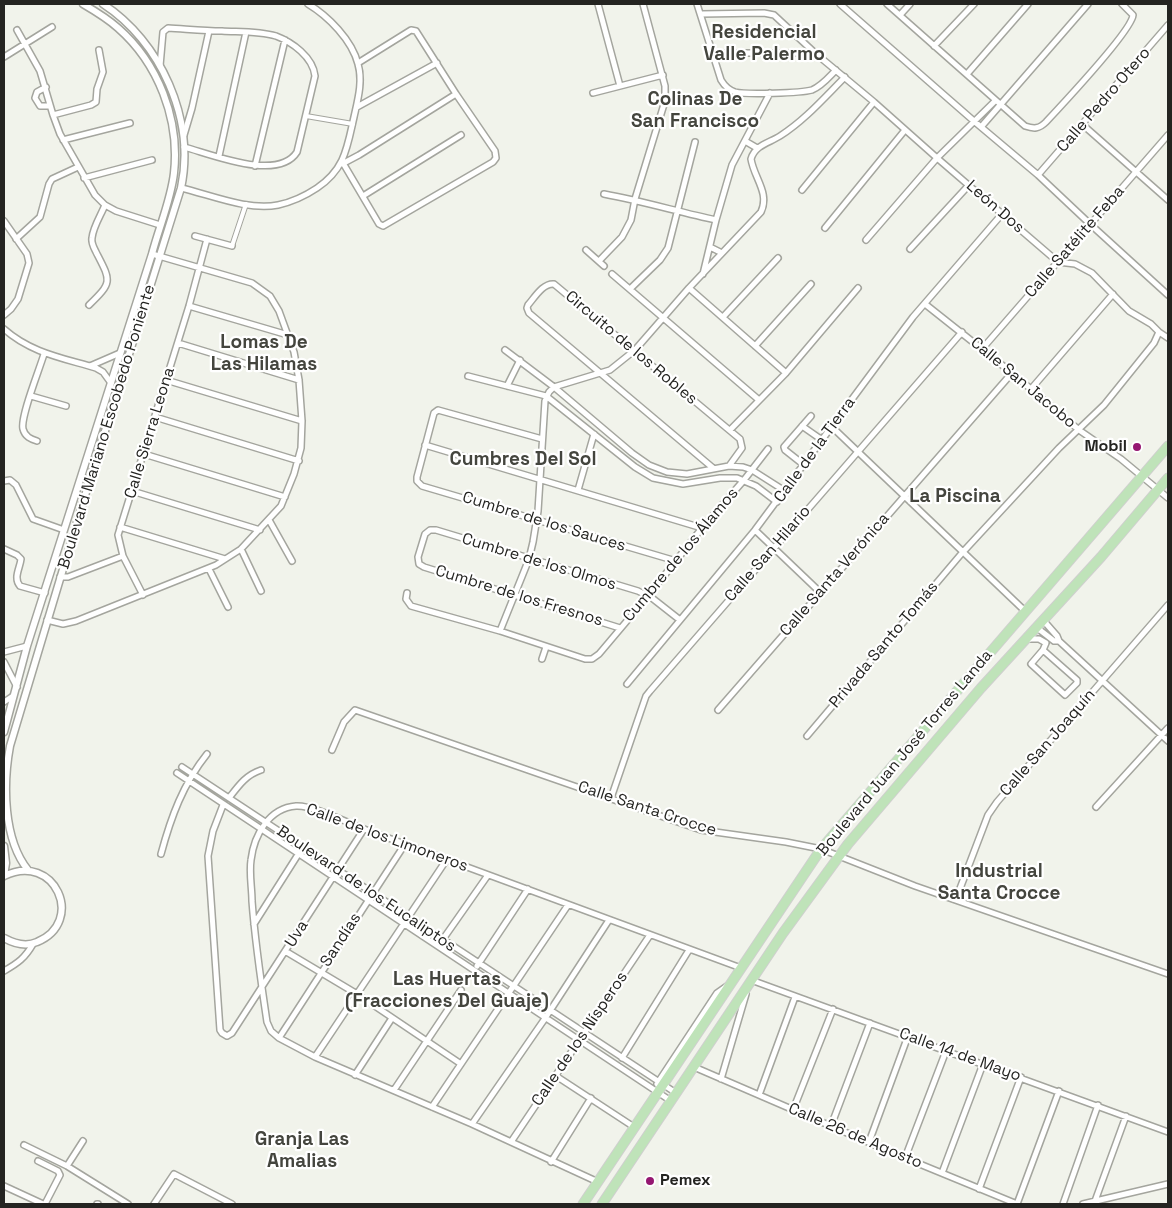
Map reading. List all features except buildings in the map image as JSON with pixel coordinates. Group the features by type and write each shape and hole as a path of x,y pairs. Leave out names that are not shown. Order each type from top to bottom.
{"main road":[{"name":"Boulevard Juan José Torres Landa","path":"583,1204 658,1087 730,985 821,849 1168,446"},
{"name":"Boulevard Juan José Torres Landa","path":"602,1204 783,933 838,857 934,743 1036,627 1101,557 1168,478"}],"street":[{"name":"Boulevard Mariano Escobedo Poniente","path":"4,732 27,646 152,254 171,189 175,160 172,125 165,96 144,57 129,39 104,17 83,4"},
{"name":"Boulevard Mariano Escobedo Poniente","path":"28,870 21,862 15,848 9,820 6,784 7,762 13,733 181,188 184,167 183,137 175,99 160,66 136,32 103,4"},
{"path":"181,188 246,204 269,206 293,201 308,194 335,174 342,163 353,124 360,83 358,63 352,49 337,28 308,4"},
{"path":"598,4 620,86"},
{"path":"599,261 625,232 630,220 665,101 666,94 662,75 643,4"},
{"path":"697,4 721,80 730,90 740,93 810,90 821,85 836,70"},
{"path":"840,4 1038,175 1168,295"},
{"path":"887,4 1025,126 1037,128 1042,126 1111,49 1131,22 1133,19 1132,13 1122,4"},
{"path":"900,15 910,4"},
{"path":"934,46 974,4"},
{"path":"967,74 1028,4"},
{"path":"982,127 1088,4"},
{"name":"León Dos","path":"700,14 770,14 1058,262 1075,264 1085,268 1101,280 1129,310 1168,338"},
{"name":"Calle Pedro Otero","path":"1038,175 1168,25"},
{"path":"4,57 52,28"},
{"path":"160,66 163,32 165,29 264,34 285,40 305,56 314,71 315,76 297,152 284,162 255,166 184,147"},
{"path":"17,30 40,71 46,87 52,115 63,140 95,195 105,205 116,211 160,225"},
{"path":"342,163 379,224 386,226 494,162 496,158 495,151 456,94 418,32 414,30 358,63"},
{"path":"183,137 192,108 209,31"},
{"path":"219,156 246,32"},
{"path":"255,166 285,40"},
{"path":"52,115 91,106 96,102 96,89 103,72 99,50"},
{"path":"712,54 816,53"},
{"path":"356,107 437,62"},
{"path":"593,93 662,75"},
{"path":"500,631 528,559 537,519 546,396 554,387 602,373 618,364 635,350 755,219 764,206 762,190 751,159 757,148 776,139 792,128 845,77"},
{"path":"46,87 37,92 35,98 40,106 50,106"},
{"path":"703,274 732,165 770,93"},
{"path":"342,163 456,94"},
{"path":"866,240 937,158 995,101"},
{"path":"802,190 874,102"},
{"path":"306,116 353,124"},
{"path":"63,140 130,122"},
{"path":"1083,125 1168,200"},
{"path":"824,228 905,130"},
{"path":"363,196 461,135"},
{"name":"Calle Satélite Feba","path":"982,349 1168,135"},
{"path":"745,141 757,148"},
{"path":"630,289 664,254 670,241 676,211 695,142"},
{"path":"84,178 152,160"},
{"path":"16,239 40,217 52,179 78,167"},
{"path":"910,249 969,185"},
{"path":"604,194 635,199 716,220"},
{"path":"196,236 232,246 246,204"},
{"path":"89,306 108,284 107,273 94,248 92,239 105,205"},
{"name":"Calle de la Tierra","path":"627,684 777,502 895,341 1002,214"},
{"path":"4,221 27,254 29,268 15,304 4,315"},
{"name":"Calle Sierra Leona","path":"143,595 124,556 118,538 178,343 207,239"},
{"path":"710,248 722,253"},
{"path":"586,250 604,266"},
{"path":"48,620 56,623 69,623 209,569 225,560 241,549 281,506 299,461 302,421 299,380 296,360 277,307 265,291 252,283 152,254"},
{"path":"723,317 778,258"},
{"path":"612,274 759,400"},
{"name":"Circuito de los Robles","path":"713,468 529,313 528,305 546,285 554,284 730,430 742,443 739,452 729,466"},
{"path":"755,346 811,284"},
{"path":"690,288 786,373"},
{"path":"730,430 786,373 858,288"},
{"path":"1031,389 1113,294"},
{"name":"Calle San Jacobo","path":"925,304 962,332 1079,430 1142,476 1168,498"},
{"path":"189,306 288,335"},
{"path":"4,329 20,342 44,354 90,366 102,372 111,383"},
{"name":"Calle San Hilario","path":"611,798 646,696 650,690 962,332"},
{"name":"Privada Santo Tomás","path":"807,736 962,553 1059,448 1104,405 1154,343 1159,332"},
{"path":"178,343 299,380"},
{"path":"505,350 554,387 648,465 667,472 687,474 729,466 752,470 785,491"},
{"path":"90,366 120,353"},
{"path":"37,441 28,437 22,427 44,354"},
{"path":"507,386 520,360"},
{"name":"Calle Santa Verónica","path":"718,710 1012,373"},
{"path":"468,376 546,396 640,471 661,480 684,484 720,478 738,478 756,486 777,502"},
{"path":"166,380 302,421"},
{"path":"30,396 66,406"},
{"path":"542,439 441,410 434,413 425,445 702,528"},
{"path":"804,465 785,450 784,447 811,416"},
{"path":"155,417 299,461"},
{"path":"802,426 822,440"},
{"path":"832,427 1026,612"},
{"path":"578,490 594,434"},
{"name":"Cumbre de los Sauces","path":"425,445 417,477 417,481 422,486 676,561"},
{"name":"Cumbre de los Álamos","path":"546,647 585,659 592,659 599,654 768,449"},
{"path":"144,454 284,497"},
{"path":"81,477 90,479"},
{"path":"4,481 10,480 13,482 30,515 36,521 64,530"},
{"path":"132,491 260,530"},
{"path":"269,520 292,562"},
{"path":"120,527 225,560"},
{"name":"Cumbre de los Olmos","path":"419,564 418,557 425,534 430,530 436,530 638,591 648,596 680,620"},
{"path":"755,530 821,593"},
{"path":"4,549 17,555 20,559 16,577 20,586 45,593"},
{"path":"241,549 261,591"},
{"path":"60,577 68,577 124,556"},
{"name":"Cumbre de los Fresnos","path":"419,564 620,628"},
{"path":"209,569 228,607"},
{"path":"407,593 406,599 411,606 500,631 546,647 542,659"},
{"name":"Calle San Joaquín","path":"956,899 992,808 1168,605"},
{"path":"1043,620 1059,641 1168,741"},
{"path":"1036,627 1054,641 1059,641"},
{"path":"1025,640 1040,639 1046,644 1031,664 1065,695 1077,683 1077,680 1043,650"},
{"path":"4,652 27,646"},
{"path":"4,662 16,687"},
{"path":"4,702 13,696"},
{"name":"Calle Santa Crocce","path":"332,750 344,722 355,710 702,830 821,849 838,857 1168,974"},
{"path":"1096,807 1168,728"},
{"path":"161,854 174,811 188,780 207,754"},
{"name":"Boulevard de los Eucaliptos","path":"182,767 622,1058 658,1087 674,1097"},
{"path":"229,798 251,773 261,770"},
{"name":"Boulevard de los Eucaliptos","path":"177,774 580,1040 674,1097"},
{"name":"Uva","path":"223,804 209,845 208,870 220,1030 222,1034 227,1036 232,1033 262,989 364,830"},
{"name":"Calle de los Limoneros","path":"279,1038 271,1031 267,1022 254,924 251,861 261,829 271,817 288,807 303,806 741,968"},
{"name":"Sandías","path":"279,1038 405,844"},
{"path":"4,846 6,863 4,876"},
{"path":"254,924 298,853"},
{"path":"315,1057 447,859"},
{"path":"4,876 15,871 28,870 38,872 47,877 57,889 62,904 58,924 52,933 43,940 33,944 22,945 12,943 4,938"},
{"path":"438,946 488,875"},
{"path":"474,970 528,889"},
{"path":"432,1107 568,905"},
{"path":"472,1124 610,920"},
{"name":"Calle de los Nísperos","path":"511,1142 650,935"},
{"path":"4,971 19,963 33,944"},
{"path":"622,1058 689,950"},
{"path":"286,951 357,994 461,1064"},
{"path":"721,1079 750,982"},
{"name":"Calle 14 de Mayo","path":"750,982 908,1036 1168,1132"},
{"path":"394,1090 461,990"},
{"path":"759,1095 795,996"},
{"path":"793,1110 833,1010"},
{"path":"355,1075 392,1018"},
{"path":"831,1126 870,1023"},
{"path":"868,1142 908,1036"},
{"path":"279,1038 315,1057 472,1124 598,1182"},
{"path":"905,1158 946,1051"},
{"path":"942,1173 983,1064"},
{"name":"Calle 26 de Agosto","path":"694,1067 1017,1204"},
{"path":"556,1076 634,1127"},
{"path":"979,1189 1021,1077"},
{"path":"1017,1204 1059,1091"},
{"path":"551,1162 592,1098"},
{"path":"1063,1204 1098,1105"},
{"path":"1095,1201 1126,1116"},
{"path":"67,1166 82,1141"},
{"path":"24,1145 67,1166 128,1204"},
{"path":"4,1186 44,1204 60,1173 38,1161"},
{"path":"154,1204 174,1174 232,1204"},
{"path":"1083,1204 1168,1184"}],"place":[{"name":"Mobil","path":"1137,447"},
{"name":"Pemex","path":"650,1181"}],"district":[{"name":"Residencial Valle Palermo","path":"764,44"},
{"name":"Colinas De San Francisco","path":"695,111"},
{"name":"Lomas De Las Hilamas","path":"264,354"},
{"name":"Cumbres Del Sol","path":"523,460"},
{"name":"La Piscina","path":"955,497"},
{"name":"Industrial Santa Crocce","path":"999,883"},
{"name":"Las Huertas (Fracciones Del Guaje)","path":"447,991"},
{"name":"Granja Las Amalias","path":"302,1151"}]}
